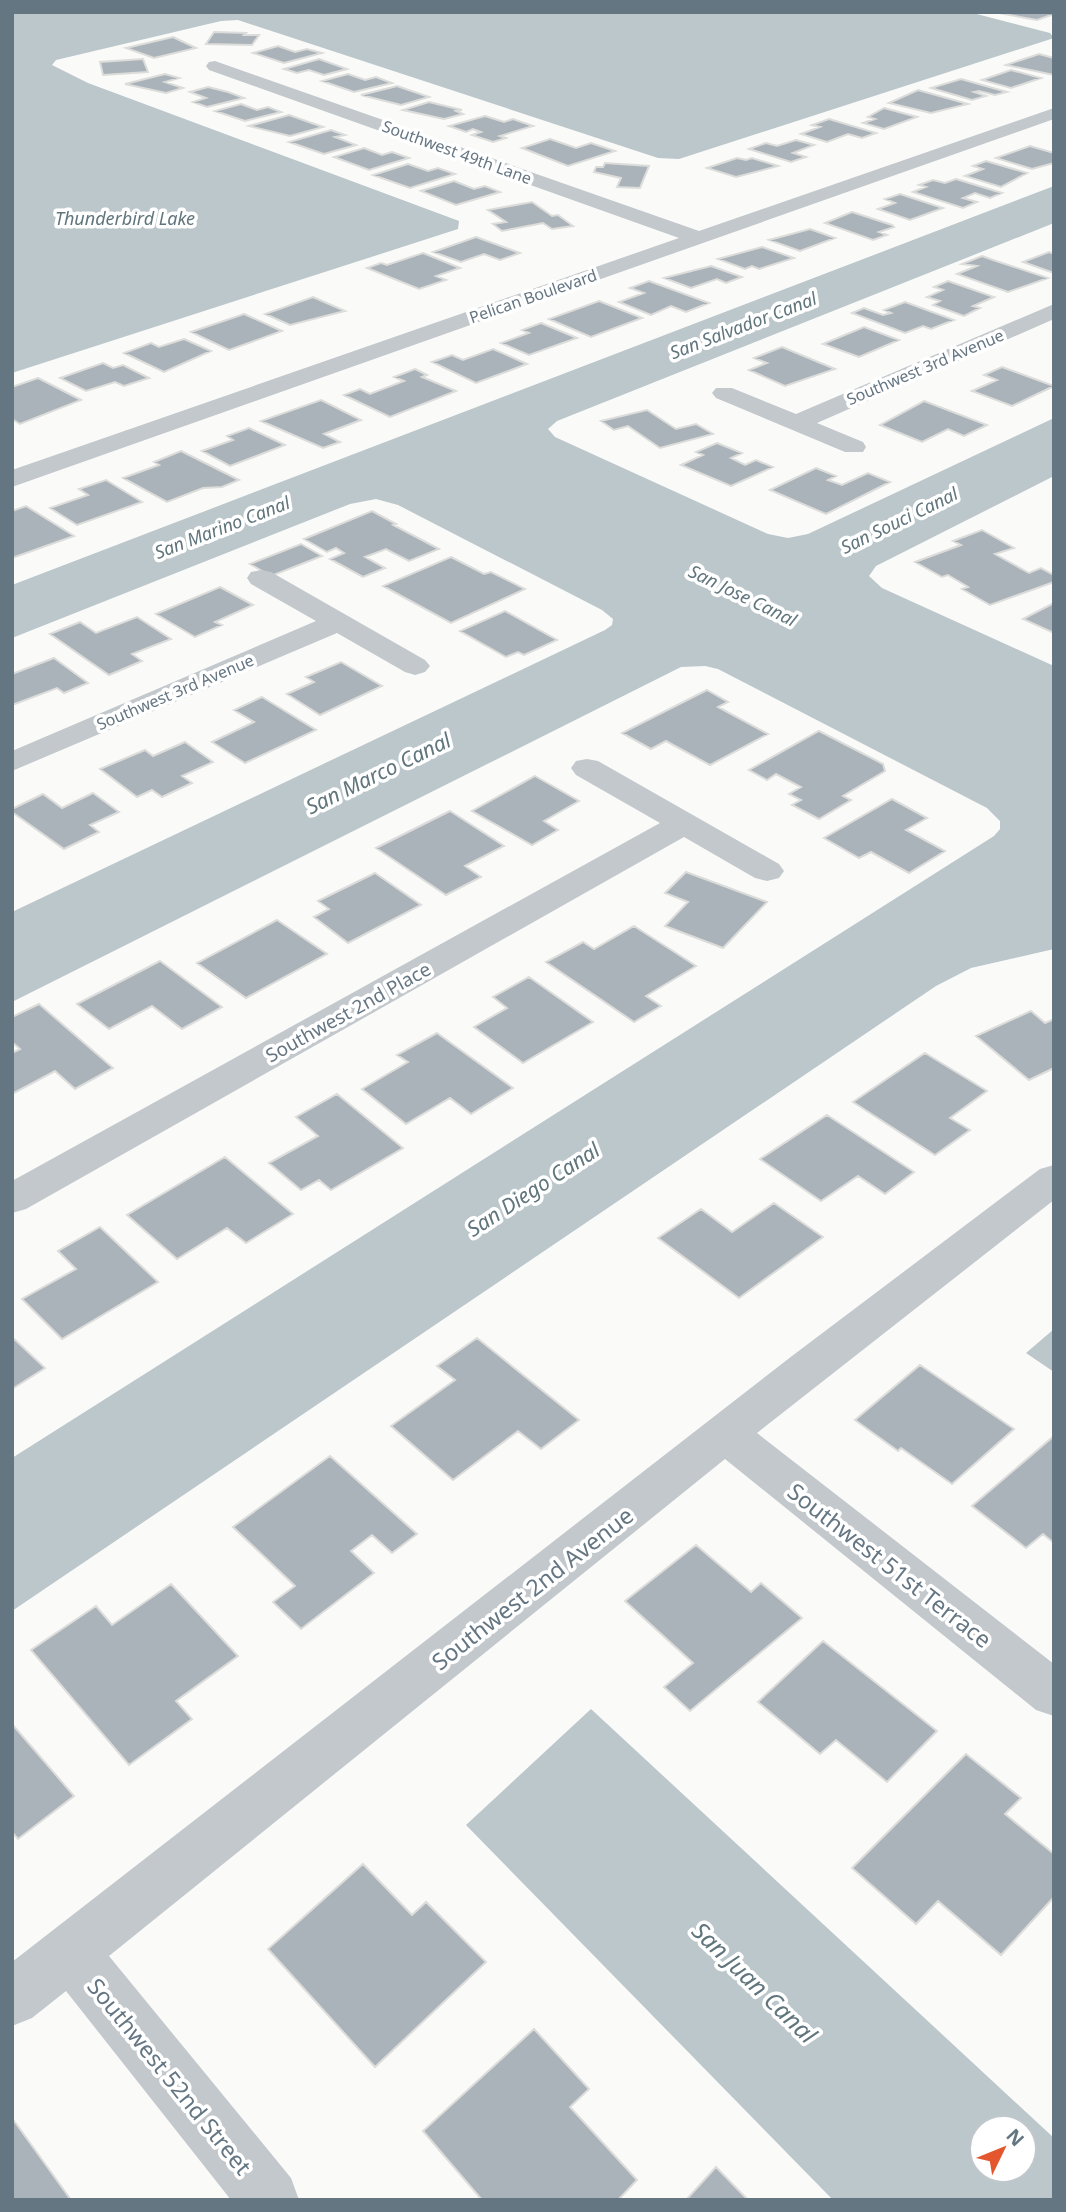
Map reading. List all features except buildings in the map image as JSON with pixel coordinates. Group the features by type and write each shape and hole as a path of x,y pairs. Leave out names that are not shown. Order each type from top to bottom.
{"street":[{"name":"Southwest 49th Lane","path":"215,66 700,238"},
{"name":"Pelican Boulevard","path":"170,401 1054,96"},
{"name":"Pelican Boulevard","path":"12,479 1054,113"},
{"name":"Southwest 3rd Avenue","path":"796,424 1054,311"},
{"path":"248,374 276,387"},
{"path":"724,393 854,447"},
{"path":"261,578 415,666"},
{"name":"Southwest 3rd Avenue","path":"12,762 338,622"},
{"path":"587,768 767,871"},
{"name":"Southwest 2nd Place","path":"12,1199 683,824"},
{"name":"Southwest 2nd Avenue","path":"12,1998 1054,1179"},
{"name":"Southwest 51st Terrace","path":"727,1434 1054,1694"},
{"name":"Southwest 52nd Street","path":"71,1953 146,2043 269,2200"}],"water":[{"name":"Thunderbird Lake","path":"12,12 969,12 1050,33 1054,38 679,159 658,158 238,20 221,21 56,60 52,65 88,83 459,221 458,229 12,373"},
{"path":"1054,186 1054,223 557,421 548,429 555,437 768,534 788,538 808,534 1054,418 1054,476 876,566 869,576 882,588 1054,666 1054,949 971,968 936,986 12,1611 12,1458 994,836 1000,829 1000,821 987,808 718,669 705,666 681,667 12,1002 12,912 605,630 612,625 613,619 602,610 398,505 376,499 350,504 12,638 12,585"},
{"path":"1054,1329 1054,1372 1026,1353"},
{"name":"San Juan Canal","path":"591,1709 1028,2114 968,2114 968,2184 1038,2184 1038,2123 1054,2138 1054,2200 833,2200 466,1825"}],"water label":[{"name":"San Salvador Canal","path":"743,325"},
{"name":"San Souci Canal","path":"899,520"},
{"name":"San Marino Canal","path":"222,527"},
{"name":"San Jose Canal","path":"743,595"},
{"name":"San Marco Canal","path":"378,773"},
{"name":"San Diego Canal","path":"533,1189"}]}
